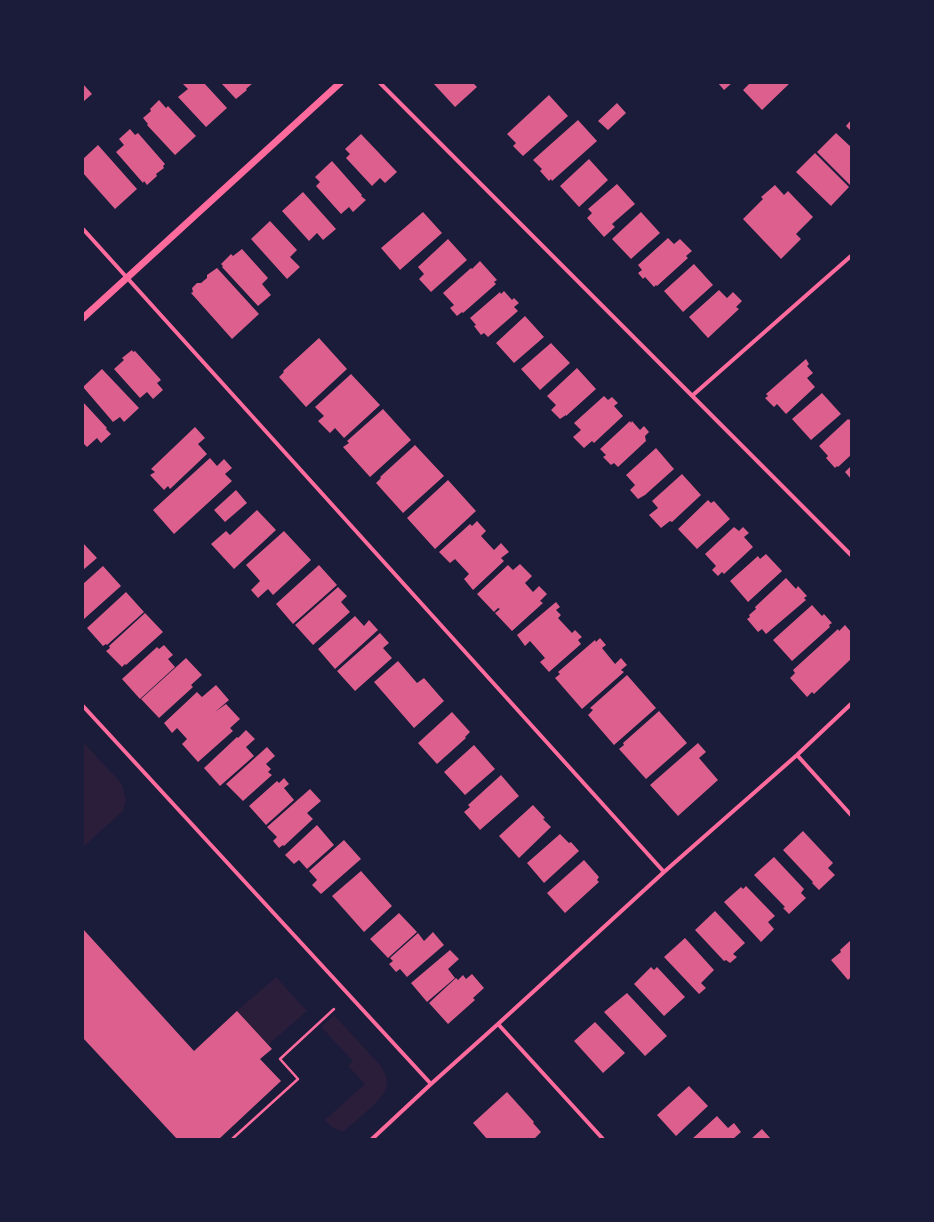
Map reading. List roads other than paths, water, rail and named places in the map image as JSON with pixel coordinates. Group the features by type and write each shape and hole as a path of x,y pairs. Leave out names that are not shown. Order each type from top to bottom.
{"street":[{"path":"83,318 340,83"},
{"path":"380,83 851,554"},
{"path":"83,229 128,277 664,872"},
{"path":"693,395 851,256"},
{"path":"372,1139 664,872 797,755 851,704"},
{"path":"83,706 431,1084"},
{"path":"797,755 851,815"},
{"path":"498,1024 603,1139"}]}
